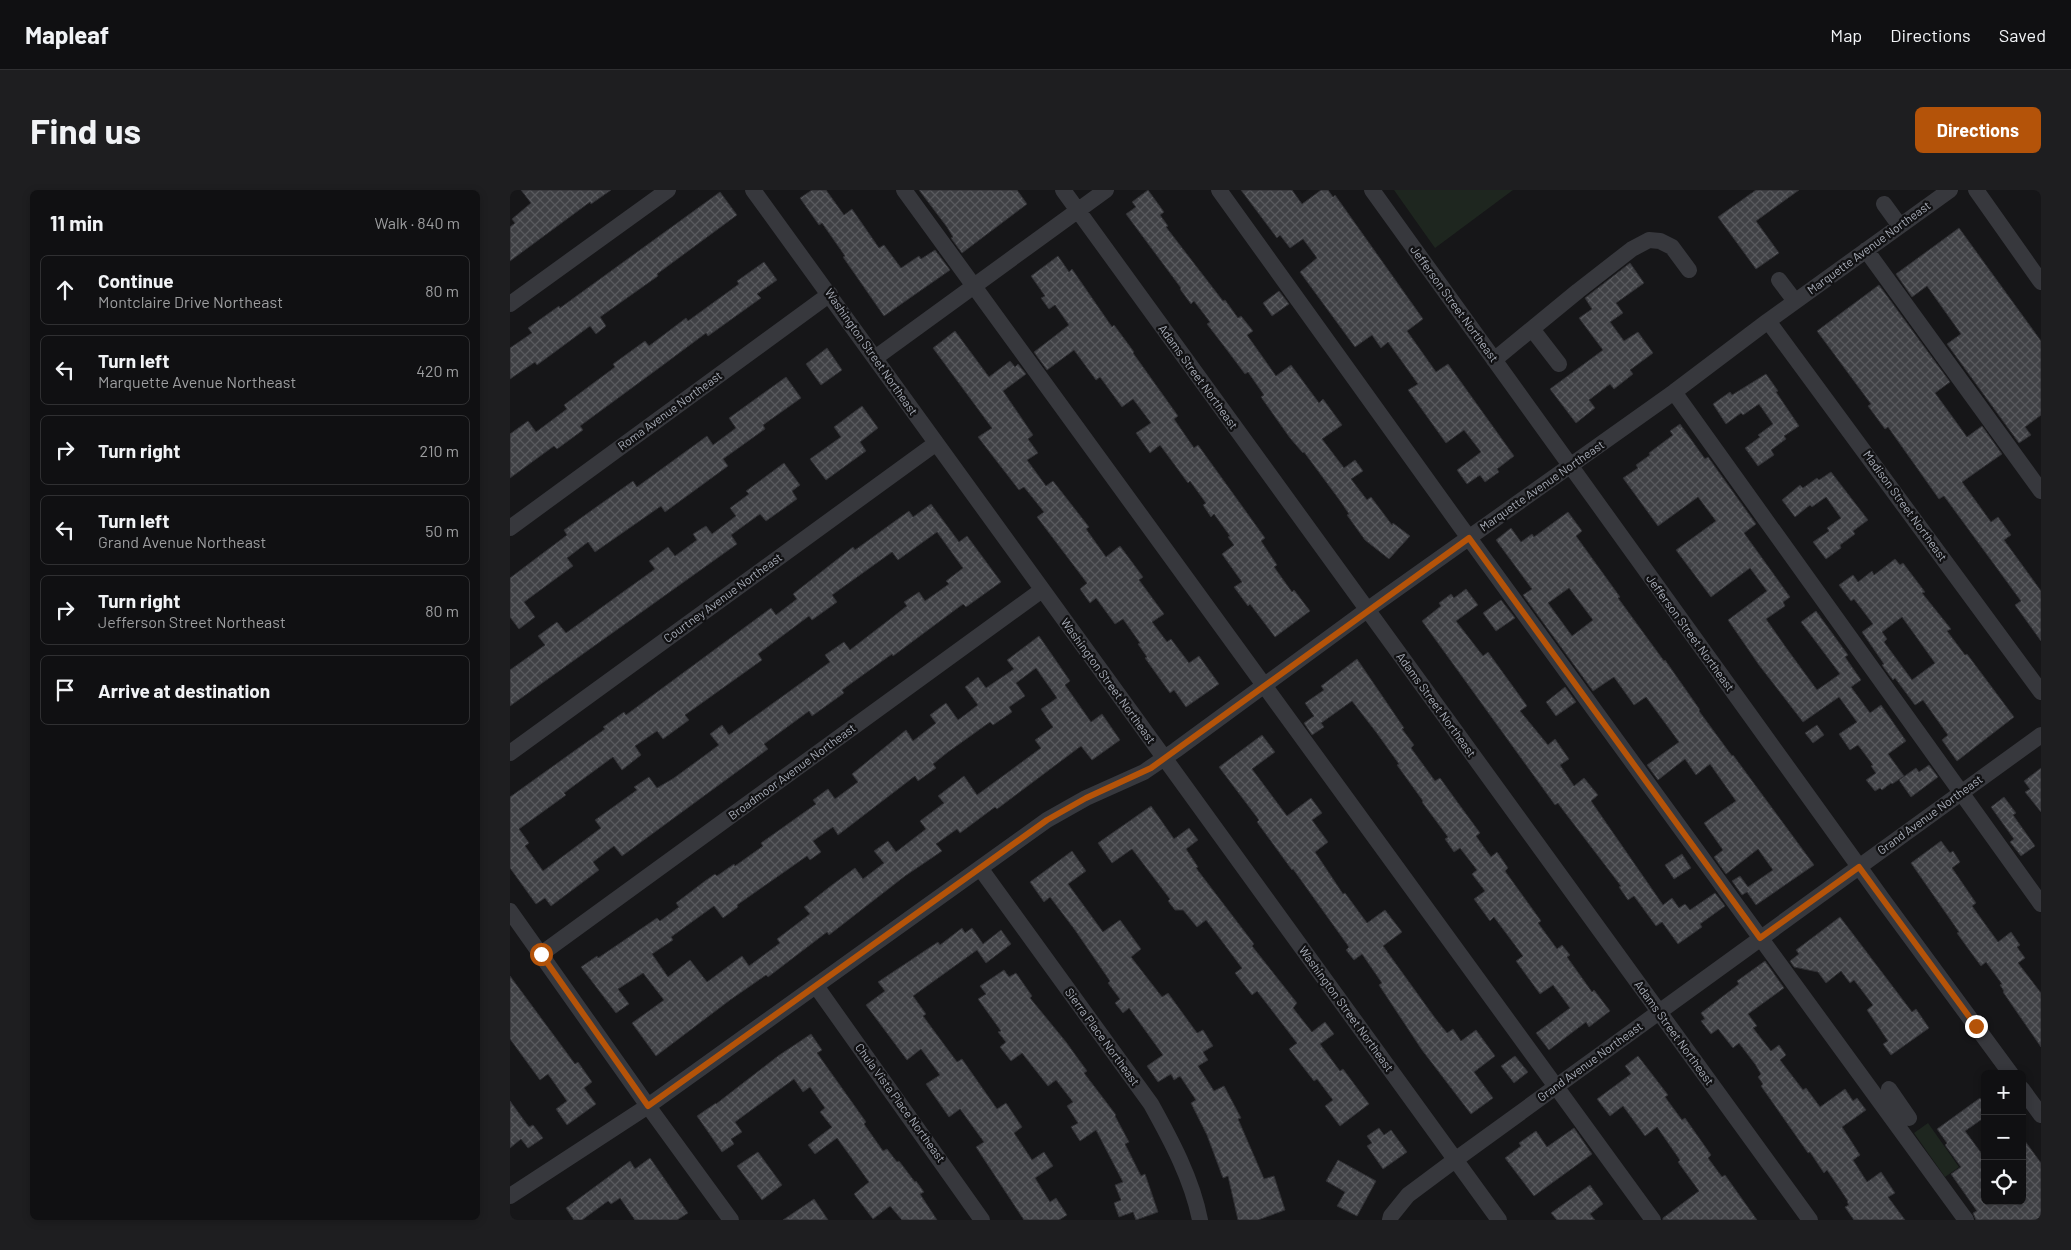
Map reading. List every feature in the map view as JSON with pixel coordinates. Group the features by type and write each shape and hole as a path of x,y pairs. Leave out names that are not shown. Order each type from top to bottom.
{"street":[{"path":"510,304 668,190"},
{"name":"Washington Street Northeast","path":"752,190 830,294 935,444 1499,1220"},
{"path":"904,190 1266,684 1653,1220"},
{"name":"Adams Street Northeast","path":"1062,190 1810,1220"},
{"path":"875,358 1106,190"},
{"path":"1219,190 1469,538 1966,1220"},
{"name":"Jefferson Street Northeast","path":"1372,190 1883,900 1970,1030 1991,1058 2006,1070"},
{"name":"Marquette Avenue Northeast","path":"510,1196 648,1106 1047,820 1086,798 1144,772 1165,758 1367,610 1674,392 1768,320 1900,226 1924,198 1950,190"},
{"path":"1976,190 2041,282"},
{"path":"1884,204 1900,226"},
{"path":"1494,360 1632,249 1649,240 1660,240 1672,247 1689,270"},
{"path":"1866,250 2041,491"},
{"path":"1779,280 1796,301"},
{"name":"Roma Avenue Northeast","path":"510,528 830,294"},
{"name":"Madison Street Northeast","path":"1768,320 2041,692"},
{"path":"1532,328 1559,364"},
{"path":"1674,392 2041,904"},
{"name":"Courtney Avenue Northeast","path":"510,753 935,444"},
{"name":"Broadmoor Avenue Northeast","path":"541,954 1042,590"},
{"name":"Grand Avenue Northeast","path":"1390,1220 1391,1216 1408,1195 2041,735"},
{"name":"Sierra Place Northeast","path":"980,868 1151,1104 1169,1136 1186,1175 1200,1220"},
{"path":"510,911 648,1106 732,1220"},
{"name":"Chula Vista Place Northeast","path":"816,986 982,1220"},
{"path":"1889,1089 1909,1118"},
{"path":"2026,1094 2041,1115"}],"shaded area":[{"path":"1394,190 1513,190 1435,248"},
{"path":"1928,1123 1959,1167 1945,1177 1914,1133"}],"building":[{"path":"521,190 611,190 591,204 590,202 510,261 510,227 515,223 512,219 531,203"},
{"path":"812,190 826,190 844,215 852,209 879,248 884,245 901,268 919,256 921,259 935,250 950,270 884,316 822,223 819,225 800,198"},
{"path":"919,190 1017,190 1027,204 962,253 951,238 953,237 947,227"},
{"path":"1148,190 1164,212 1160,215 1168,226 1166,227 1223,301 1225,300 1238,318 1241,316 1253,331 1247,335 1276,376 1291,365 1319,403 1323,399 1342,425 1322,439 1344,468 1355,460 1363,471 1351,479 1367,500 1371,497 1392,525 1393,523 1410,536 1389,559 1365,540 1347,515 1349,514 1341,502 1304,452 1290,438 1261,397 1264,395 1248,372 1245,374 1207,324 1210,322 1194,301 1191,304 1126,214 1136,207 1132,202"},
{"path":"1241,190 1292,190 1302,204 1321,190 1328,190 1333,197 1335,195 1423,319 1407,331 1436,372 1448,364 1514,456 1497,469 1499,472 1485,482 1480,475 1467,484 1457,470 1481,452 1464,430 1446,443 1408,390 1418,384 1388,342 1381,348 1372,335 1355,347 1300,272 1317,258 1303,239 1290,248 1280,235 1277,238"},
{"path":"1756,190 1799,190 1756,221 1779,253 1756,269 1718,217"},
{"path":"720,192 737,215 657,274 658,276 600,317 606,326 596,334 590,326 537,365 535,362 510,379 510,348 532,333 528,328 559,306 560,308"},
{"path":"1959,228 2041,341 2041,415 2025,427 2031,435 2019,443 1947,344 1961,334 1927,286 1912,297 1896,274"},
{"path":"1058,256 1069,272 1072,269 1112,327 1114,325 1134,352 1178,416 1174,419 1194,448 1198,445 1265,538 1261,541 1277,565 1274,567 1292,592 1294,590 1310,611 1275,637 1250,604 1248,606 1234,587 1242,582 1222,554 1234,545 1228,537 1230,536 1214,514 1211,517 1203,505 1206,503 1190,481 1188,483 1160,445 1150,453 1136,433 1151,423 1133,399 1122,407 1100,377 1096,380 1074,350 1047,370 1034,352 1069,325 1055,305 1049,309 1041,298 1045,296 1031,276"},
{"path":"764,262 777,280 757,294 761,298 708,336 706,333 580,426 583,430 557,449 554,446 510,478 510,434 528,421 536,432 567,409 564,405 615,367 613,364 645,341 649,346 686,318 688,321 739,284 737,281"},
{"path":"1630,263 1644,283 1616,303 1623,313 1610,322 1624,341 1638,332 1653,353 1630,370 1633,374 1614,389 1610,384 1589,400 1595,408 1576,423 1550,389 1603,350 1579,318 1592,309 1585,298"},
{"path":"1879,285 1950,382 1935,393 1967,437 1982,426 2002,454 1962,482 1991,522 1998,517 2011,535 2004,540 2041,591 2041,641 2015,605 2021,601 1944,496 1939,499 1888,427 1885,429 1868,406 1871,404 1817,331"},
{"path":"1279,291 1289,304 1272,316 1263,303"},
{"path":"955,331 989,377 1010,361 1015,367 1018,364 1026,374 1003,391 1033,435 1028,439 1038,453 1027,460 1046,486 1053,481 1089,527 1086,529 1106,557 1120,546 1143,577 1139,580 1164,614 1152,622 1167,642 1171,639 1189,663 1199,656 1219,684 1186,707 1174,690 1170,693 1145,658 1147,657 1138,644 1140,643 1123,619 1115,624 1096,598 1090,603 1080,589 1087,583 1037,517 1044,512 1024,487 1019,490 978,437 992,428 933,348"},
{"path":"827,348 842,370 821,385 806,364"},
{"path":"1766,374 1799,426 1784,436 1786,439 1771,450 1774,455 1758,466 1745,448 1773,424 1759,404 1743,415 1741,413 1726,424 1713,404 1730,392 1732,395"},
{"path":"786,377 801,398 763,425 765,429 723,459 728,466 665,512 661,506 595,552 588,542 567,558 573,566 524,602 535,617 519,629 510,617 510,578 567,535 564,530 633,481 637,487 707,436 713,445 736,428 729,418"},
{"path":"862,406 878,428 860,442 866,451 826,480 810,459 841,437 834,427"},
{"path":"1680,424 1705,459 1708,457 1756,524 1744,533 1790,597 1783,602 1785,606 1766,619 1787,649 1817,690 1840,674 1801,622 1816,611 1848,655 1845,657 1861,680 1851,687 1870,713 1881,705 1906,741 1888,754 1904,776 1882,790 1880,788 1875,791 1866,780 1876,773 1871,766 1873,765 1858,745 1850,750 1839,734 1857,722 1839,697 1803,722 1759,665 1728,620 1767,591 1750,568 1711,597 1676,550 1716,521 1698,497 1658,526 1623,478 1638,468 1636,465 1673,435 1670,431"},
{"path":"784,463 800,485 792,491 797,499 766,521 760,514 731,535 737,544 510,706 510,670 545,645 538,636 557,622 566,633 655,569 649,561 668,547 675,556 697,540 693,534 706,526 712,534 736,516 730,508 749,494 746,491"},
{"path":"1831,472 1868,520 1853,531 1855,534 1840,545 1841,548 1826,559 1813,542 1829,531 1827,528 1841,518 1826,497 1812,507 1810,505 1795,517 1782,500 1800,485 1803,488 1817,478 1819,480"},
{"path":"931,504 959,542 967,536 1001,582 966,607 963,604 893,656 892,654 842,690 844,693 812,716 809,711 764,744 768,749 622,856 614,846 593,862 599,870 551,906 545,898 536,904 510,868 510,797 605,729 603,727 624,712 626,715 771,608 776,615 797,599 793,594 853,547 855,550 909,511 913,517","holes":["937,532 963,568 946,581 949,584 925,601 919,592 904,602 907,606 850,650 844,642 825,655 830,662 729,735 722,725 710,734 719,745 674,778 657,788 649,777 634,787 637,790 595,820 601,828 543,871 525,846 529,843 519,829 566,795 564,793 613,757 622,770 641,755 635,746 657,731 663,739 689,720 685,715 762,660 758,654 809,616 812,620 837,602 832,595 892,552 898,560"]},
{"path":"1568,512 1582,531 1576,536 1620,597 1618,598 1665,660 1732,756 1814,865 1756,905 1747,892 1742,895 1732,881 1740,876 1748,887 1773,870 1758,849 1726,874 1714,857 1723,850 1704,823 1736,801 1710,764 1696,775 1685,759 1658,780 1647,765 1679,742 1646,697 1634,705 1614,677 1593,691 1523,595 1532,589 1496,540 1511,528 1521,542 1532,534 1534,537","holes":["1569,588 1593,620 1572,636 1548,603"]},
{"path":"1895,559 1900,565 1903,563 1925,592 1922,593 1951,629 1947,631 1965,655 1967,654 2014,717 1957,761 1942,740 1948,735 1923,700 1915,705 1895,678 1893,680 1882,665 1884,664 1862,632 1873,624 1854,599 1851,601 1839,585 1853,575 1858,582 1872,571 1874,575","holes":["1902,617 1935,663 1912,680 1884,642 1887,639 1882,632"]},
{"path":"1466,589 1478,605 1456,621 1483,656 1488,652 1527,706 1520,711 1548,745 1555,739 1569,759 1560,765 1574,786 1584,778 1598,795 1591,801 1663,905 1672,898 1679,908 1685,904 1690,910 1715,893 1725,906 1700,924 1702,927 1678,944 1662,922 1656,926 1634,896 1628,900 1619,887 1621,886 1558,803 1555,805 1422,621 1441,606 1439,603 1451,594 1454,598"},
{"path":"1501,600 1515,618 1496,631 1483,613"},
{"path":"1039,636 1070,681 1065,685 1091,722 1102,714 1120,740 1092,760 1081,746 997,809 995,807 960,833 957,829 936,844 942,851 905,876 829,935 827,932 768,977 766,975 730,1000 656,1056 632,1023 664,1000 643,973 618,989 629,1004 616,1013 581,967 597,956 598,958 657,918 660,921 679,907 676,903 705,881 715,874 717,876 734,864 735,866 763,846 761,843 816,804 813,800 828,789 835,799 858,782 852,774 906,730 913,741 936,723 930,715 946,703 958,720 978,705 965,687 978,677 986,688 1014,669 1007,660","holes":["1036,668 1057,698 1041,709 1053,727 1035,740 1041,748 977,795 964,776 938,796 944,803 920,821 926,829 896,852 888,841 874,851 884,863 863,879 855,868 832,885 804,907 810,914 777,939 780,943 749,966 742,956 707,982 690,960 668,977 652,954 673,940 671,937 714,906 723,918 738,907 737,905 807,856 810,860 821,852 813,841 833,827 838,835 915,776 918,781 936,768 933,764 990,722 993,725 1012,712 1009,707 1025,696 1016,683"]},
{"path":"1357,659 1404,728 1402,729 1414,745 1411,748 1435,781 1440,778 1480,833 1476,836 1491,857 1497,852 1508,868 1505,871 1541,921 1538,923 1557,949 1562,945 1570,955 1567,957 1592,992 1594,990 1610,1011 1589,1027 1586,1022 1549,1050 1536,1033 1570,1008 1553,985 1540,994 1516,961 1523,956 1494,917 1490,921 1474,899 1485,891 1472,874 1477,870 1460,848 1454,852 1445,839 1448,837 1422,802 1397,765 1399,764 1376,732 1352,701 1321,723 1324,727 1312,735 1304,723 1314,716 1305,703 1324,690 1321,686"},
{"path":"1565,687 1576,702 1556,716 1546,702"},
{"path":"1817,725 1824,735 1813,743 1805,733"},
{"path":"1262,735 1275,752 1252,769 1287,816 1311,798 1322,813 1312,820 1328,842 1315,852 1343,894 1345,893 1367,923 1385,910 1402,932 1383,946 1435,1018 1447,1033 1453,1029 1461,1041 1476,1030 1495,1056 1474,1072 1493,1098 1471,1114 1422,1050 1379,985 1382,983 1362,954 1354,960 1346,950 1349,947 1219,767"},
{"path":"1929,765 1938,777 1911,797 1899,780 1916,768 1919,772"},
{"path":"2041,768 2041,812 2025,792 2030,789 2024,781"},
{"path":"2004,797 2016,813 2013,815 2035,846 2021,856 2010,842 2014,839 1991,807"},
{"path":"1151,806 1174,839 1189,828 1198,840 1186,849 1198,867 1196,868 1254,944 1252,946 1297,1003 1293,1008 1312,1032 1325,1022 1334,1034 1320,1044 1340,1071 1343,1069 1369,1104 1340,1126 1325,1106 1333,1100 1317,1079 1314,1081 1289,1049 1297,1043 1257,991 1252,995 1235,973 1242,968 1206,920 1197,927 1183,910 1175,910 1168,901 1170,899 1132,849 1112,863 1098,843"},
{"path":"1941,841 1950,853 1953,851 1960,862 1952,868 1976,903 1972,906 1998,942 2011,932 2020,945 2017,947 2025,958 2018,963 2041,993 2041,1047 2003,992 2000,985 2002,984 1986,962 1981,966 1911,863"},
{"path":"1072,851 1086,871 1068,884 1103,932 1120,920 1141,949 1131,957 1162,997 1168,993 1197,1033 1203,1030 1213,1046 1203,1052 1208,1060 1198,1066 1214,1091 1224,1086 1241,1118 1238,1119 1264,1179 1274,1176 1285,1210 1258,1220 1238,1220 1228,1176 1223,1178 1207,1135 1191,1103 1196,1100 1180,1076 1174,1080 1171,1074 1158,1082 1147,1066 1163,1055 1129,1008 1123,1013 1115,1003 1120,999 1108,983 1110,981 1050,897 1044,902 1030,882"},
{"path":"1682,854 1691,868 1674,879 1665,865"},
{"path":"1840,917 1912,1012 1916,1009 1929,1028 1891,1055 1883,1044 1888,1041 1867,1010 1873,1005 1854,980 1850,983 1841,971 1826,983 1818,972 1794,967 1790,961 1799,954 1796,950"},
{"path":"962,928 965,933 972,928 983,944 1001,930 1011,944 986,963 977,950 913,996 926,1014 923,1016 957,1062 962,1059 997,1109 1006,1103 1022,1127 1014,1133 1032,1160 1044,1152 1053,1166 1035,1178 1050,1202 1056,1198 1067,1215 1059,1220 1024,1220 976,1147 984,1142 960,1109 949,1117 926,1084 940,1075 921,1049 907,1060 866,1005 885,991 878,982 938,942 940,945"},
{"path":"1765,961 1784,988 1748,1014 1757,1026 1753,1028 1771,1051 1779,1045 1786,1055 1780,1060 1803,1090 1806,1088 1820,1107 1845,1089 1853,1101 1857,1098 1866,1110 1842,1127 1860,1155 1853,1160 1867,1182 1881,1172 1895,1193 1888,1197 1905,1220 1854,1220 1845,1207 1849,1205 1848,1201 1827,1170 1824,1173 1810,1152 1808,1153 1761,1086 1763,1084 1758,1077 1761,1074 1739,1043 1733,1048 1718,1029 1711,1034 1701,1021 1705,1019 1701,1013 1739,984 1737,981"},
{"path":"1004,970 1009,977 1016,973 1032,996 1030,998 1066,1042 1087,1071 1084,1073 1116,1115 1129,1142 1125,1144 1141,1176 1145,1174 1158,1212 1136,1220 1133,1212 1119,1217 1114,1203 1121,1200 1115,1185 1123,1182 1096,1130 1080,1141 1071,1127 1078,1123 1067,1106 1073,1102 1056,1080 1048,1086 1022,1053 1011,1061 1000,1047 1006,1042 998,1032 1001,1031 978,999 986,994 980,986"},
{"path":"510,976 575,1064 578,1062 592,1082 584,1088 596,1104 567,1125 556,1109 567,1101 548,1074 540,1080 510,1039"},
{"path":"811,1034 822,1050 817,1053 866,1122 864,1124 883,1151 887,1149 916,1181 924,1192 920,1194 937,1220 902,1220 890,1206 873,1219 854,1194 869,1182 837,1138 815,1154 808,1145 832,1127 820,1112 825,1108 810,1087 803,1092 794,1079 735,1122 742,1132 731,1139 734,1144 722,1152 697,1116"},
{"path":"1515,1056 1528,1072 1514,1083 1501,1066"},
{"path":"1638,1056 1668,1095 1665,1097 1682,1120 1685,1118 1711,1155 1708,1158 1722,1177 1725,1175 1757,1220 1663,1220 1663,1218 1699,1191 1678,1162 1680,1160 1657,1127 1645,1136 1623,1106 1610,1116 1597,1099 1631,1074 1625,1066"},
{"path":"1980,1098 1981,1120 1965,1131 1981,1153 1981,1205 2026,1205 2026,1142 2041,1163 2041,1220 1976,1220 1973,1213 1977,1211 1951,1174 1961,1167 1945,1145 1947,1143 1937,1129"},
{"path":"510,1101 529,1127 533,1125 543,1138 528,1148 521,1139 510,1148"},
{"path":"1379,1128 1384,1135 1391,1130 1407,1152 1383,1169 1367,1146 1372,1143 1367,1136"},
{"path":"1574,1128 1592,1154 1534,1196 1505,1158 1521,1146 1519,1143 1536,1131 1547,1147"},
{"path":"758,1152 782,1185 762,1200 737,1166"},
{"path":"650,1158 688,1213 677,1220 635,1220 620,1198 611,1204 608,1201 582,1220 574,1220 566,1208 630,1161 635,1169"},
{"path":"1338,1160 1376,1181 1357,1216 1337,1206 1345,1192 1326,1181"},
{"path":"1590,1185 1603,1204 1590,1214 1595,1220 1557,1220 1551,1213"},
{"path":"814,1199 828,1220 783,1220"}],"route":[{"path":"541,954 648,1106 1047,820 1086,798 1151,768 1469,538 1760,938 1859,867 1976,1026"}]}
